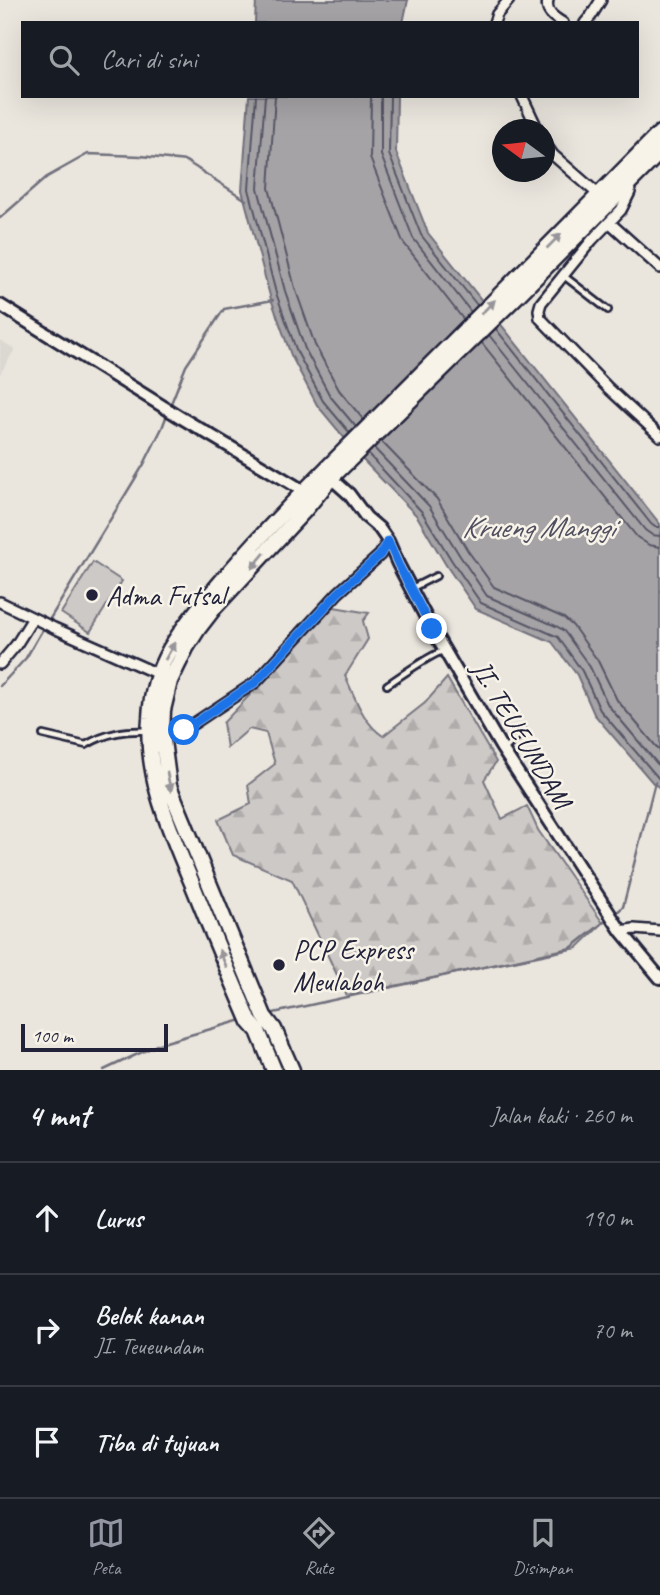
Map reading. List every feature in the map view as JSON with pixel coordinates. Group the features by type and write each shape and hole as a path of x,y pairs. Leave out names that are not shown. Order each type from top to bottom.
{"highway":[{"path":"512,292 598,195 660,133"},
{"path":"274,1070 166,821 155,787 151,764 155,732 154,687 158,674 170,649 200,607 304,491 325,477 512,292 660,152"},
{"path":"292,1070 274,1029 264,1016 169,786 155,732 170,681 198,629 304,511 325,477"}],"street":[{"path":"495,21 509,0"},
{"path":"548,0 549,12 560,21"},
{"path":"586,21 601,0"},
{"path":"523,98 533,119"},
{"path":"555,157 598,195"},
{"path":"629,184 630,192 621,210 563,275 541,303 539,310 540,318 607,387 660,436"},
{"path":"609,222 660,268"},
{"path":"0,305 304,491"},
{"name":"JI. TEUEUNDAM","path":"325,477 349,494 388,541 398,564 412,585 441,652 506,746 621,931 660,978"},
{"path":"155,732 184,730 256,682 322,609 380,555 388,541"},
{"path":"0,602 158,674"},
{"path":"0,664 36,619"},
{"path":"621,931 660,931"}],"lane":[{"path":"563,275 608,310"},
{"path":"412,585 436,576"},
{"path":"387,685 441,652"},
{"path":"43,735 86,745 118,732 155,732"},
{"path":"506,746 523,732"}],"shaded area":[{"path":"0,340 15,349 0,374"}],"green space":[{"name":"Adma Futsal","path":"93,562 122,581 90,632 61,613"},
{"path":"334,607 369,613 363,621 368,639 345,676 365,717 383,736 425,703 447,678 496,762 484,780 502,819 527,806 538,830 603,923 577,948 347,996 292,880 233,855 218,820 251,804 248,785 275,764 266,733 249,729 227,748 223,723"}],"water":[{"path":"256,0 408,0 403,21 255,21"},
{"name":"Krueng Manggi","path":"249,98 397,98 396,152 428,233 660,524 660,788 594,714 577,675 552,642 476,609 417,516 361,458 317,405 291,355 270,296 242,190"}],"waterway":[{"path":"0,218 47,177 88,154 186,161 246,200"},
{"path":"170,406 186,366 224,309 273,300"},
{"path":"48,622 144,464 168,412"},
{"path":"0,686 26,658 44,627"},
{"path":"615,914 623,907 655,782"},
{"path":"269,1014 571,948 609,918"},
{"path":"104,1070 159,1044 242,1020"}],"place":[{"name":"Adma Futsal","path":"92,595"},
{"name":"PCP Express Meulaboh","path":"279,965"}],"route":[{"path":"184,730 256,682 314,617 380,555 388,541 432,629"}]}
